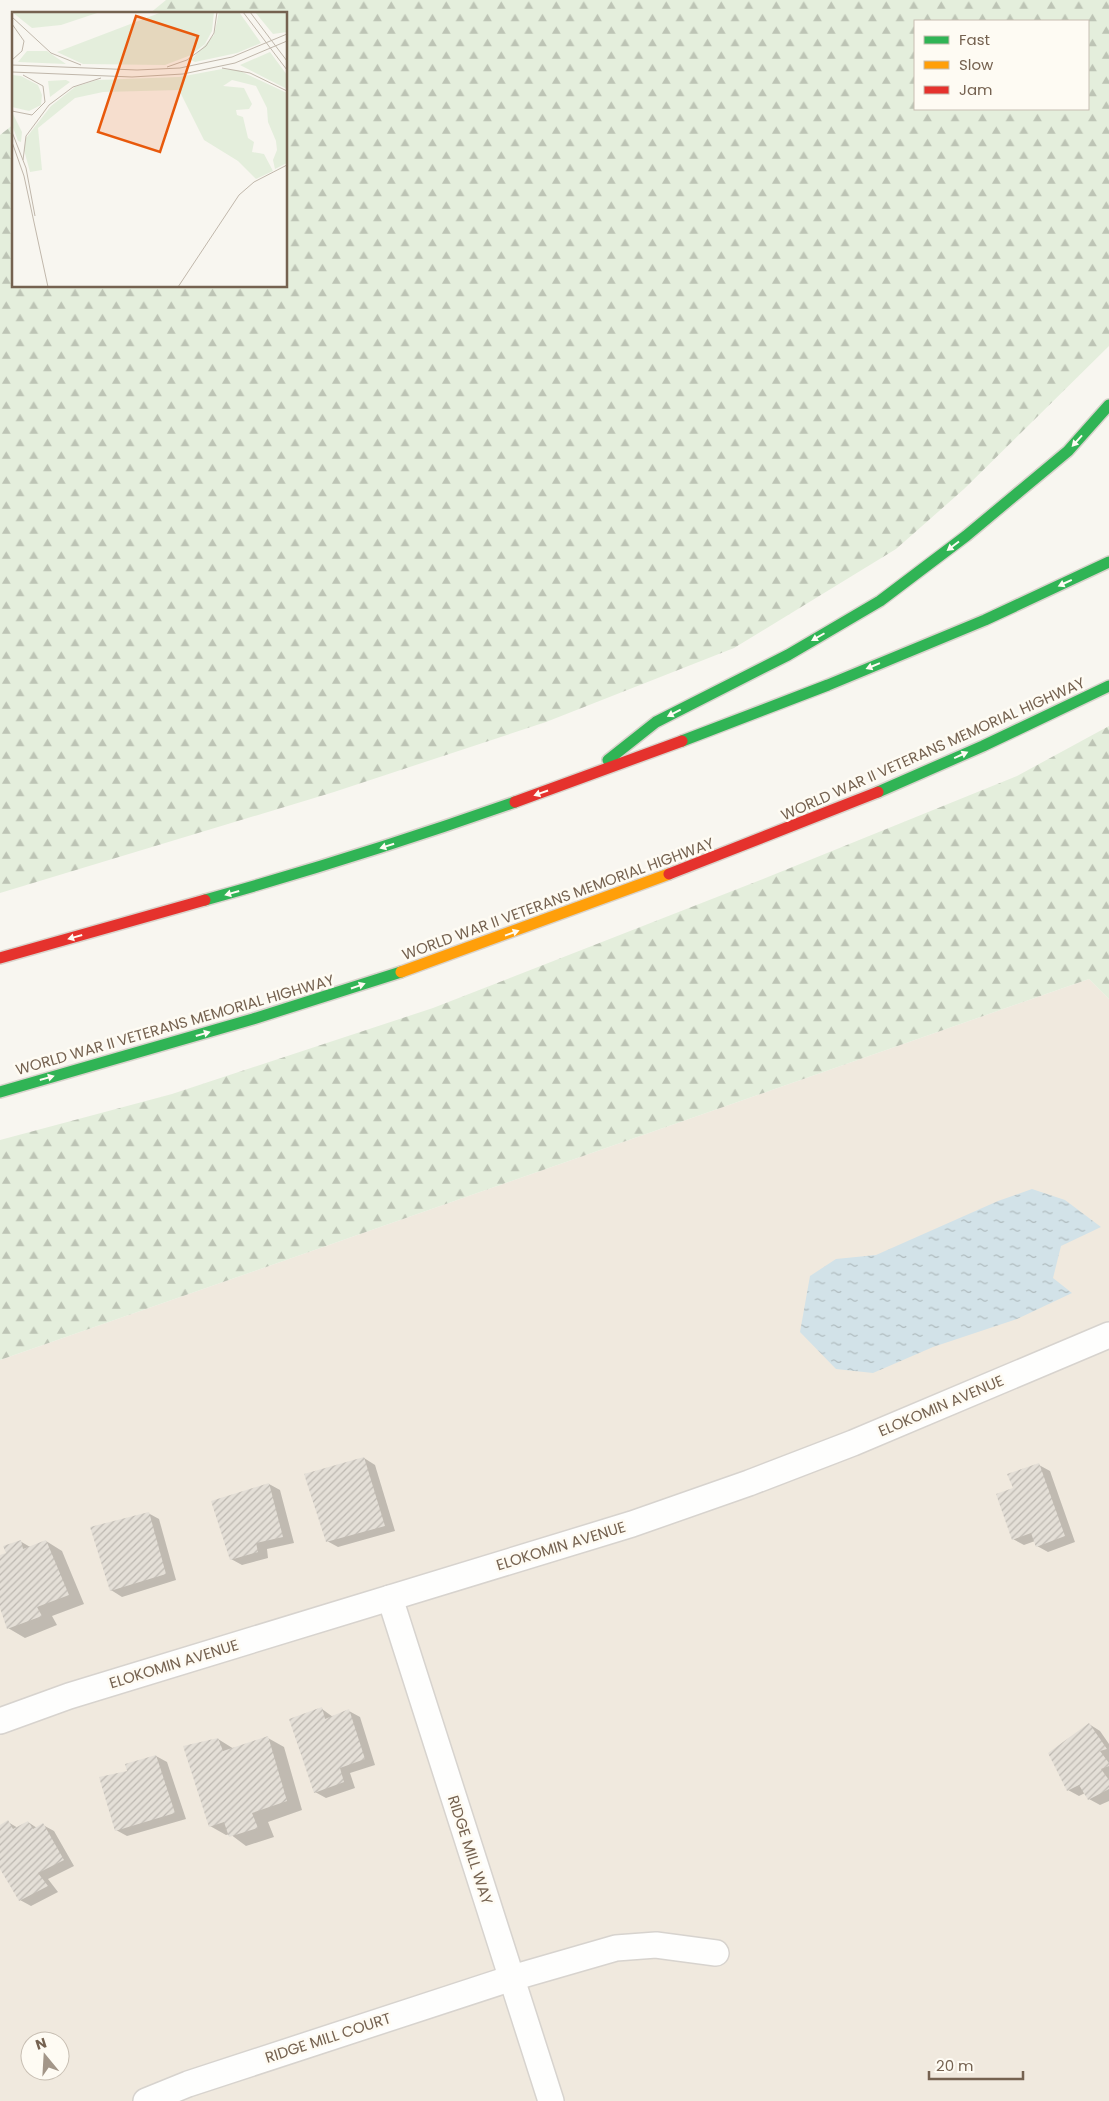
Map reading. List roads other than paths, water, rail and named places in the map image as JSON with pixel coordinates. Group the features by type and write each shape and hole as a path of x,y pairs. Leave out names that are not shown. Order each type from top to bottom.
{"highway":[{"path":"587,777 656,722 788,655 880,601 966,536 1068,451 1109,405"},
{"path":"0,958 297,874 428,833 587,777 985,620 1109,562"},
{"name":"WORLD WAR II VETERANS MEMORIAL HIGHWAY","path":"0,1092 261,1017 340,992 746,847 917,775 1109,686"}],"street":[{"name":"ELOKOMIN AVENUE","path":"0,1721 69,1696 632,1524 749,1483 854,1443 1109,1335"},
{"name":"RIDGE MILL WAY","path":"390,1598 551,2101"},
{"name":"RIDGE MILL COURT","path":"146,2101 198,2081 512,1978 616,1948 656,1945 716,1953"}],"water":[{"path":"1032,1189 1065,1200 1101,1227 1061,1246 1053,1278 1072,1293 1017,1319 933,1347 873,1373 836,1369 800,1332 810,1276 836,1259 876,1255 998,1201"}]}
